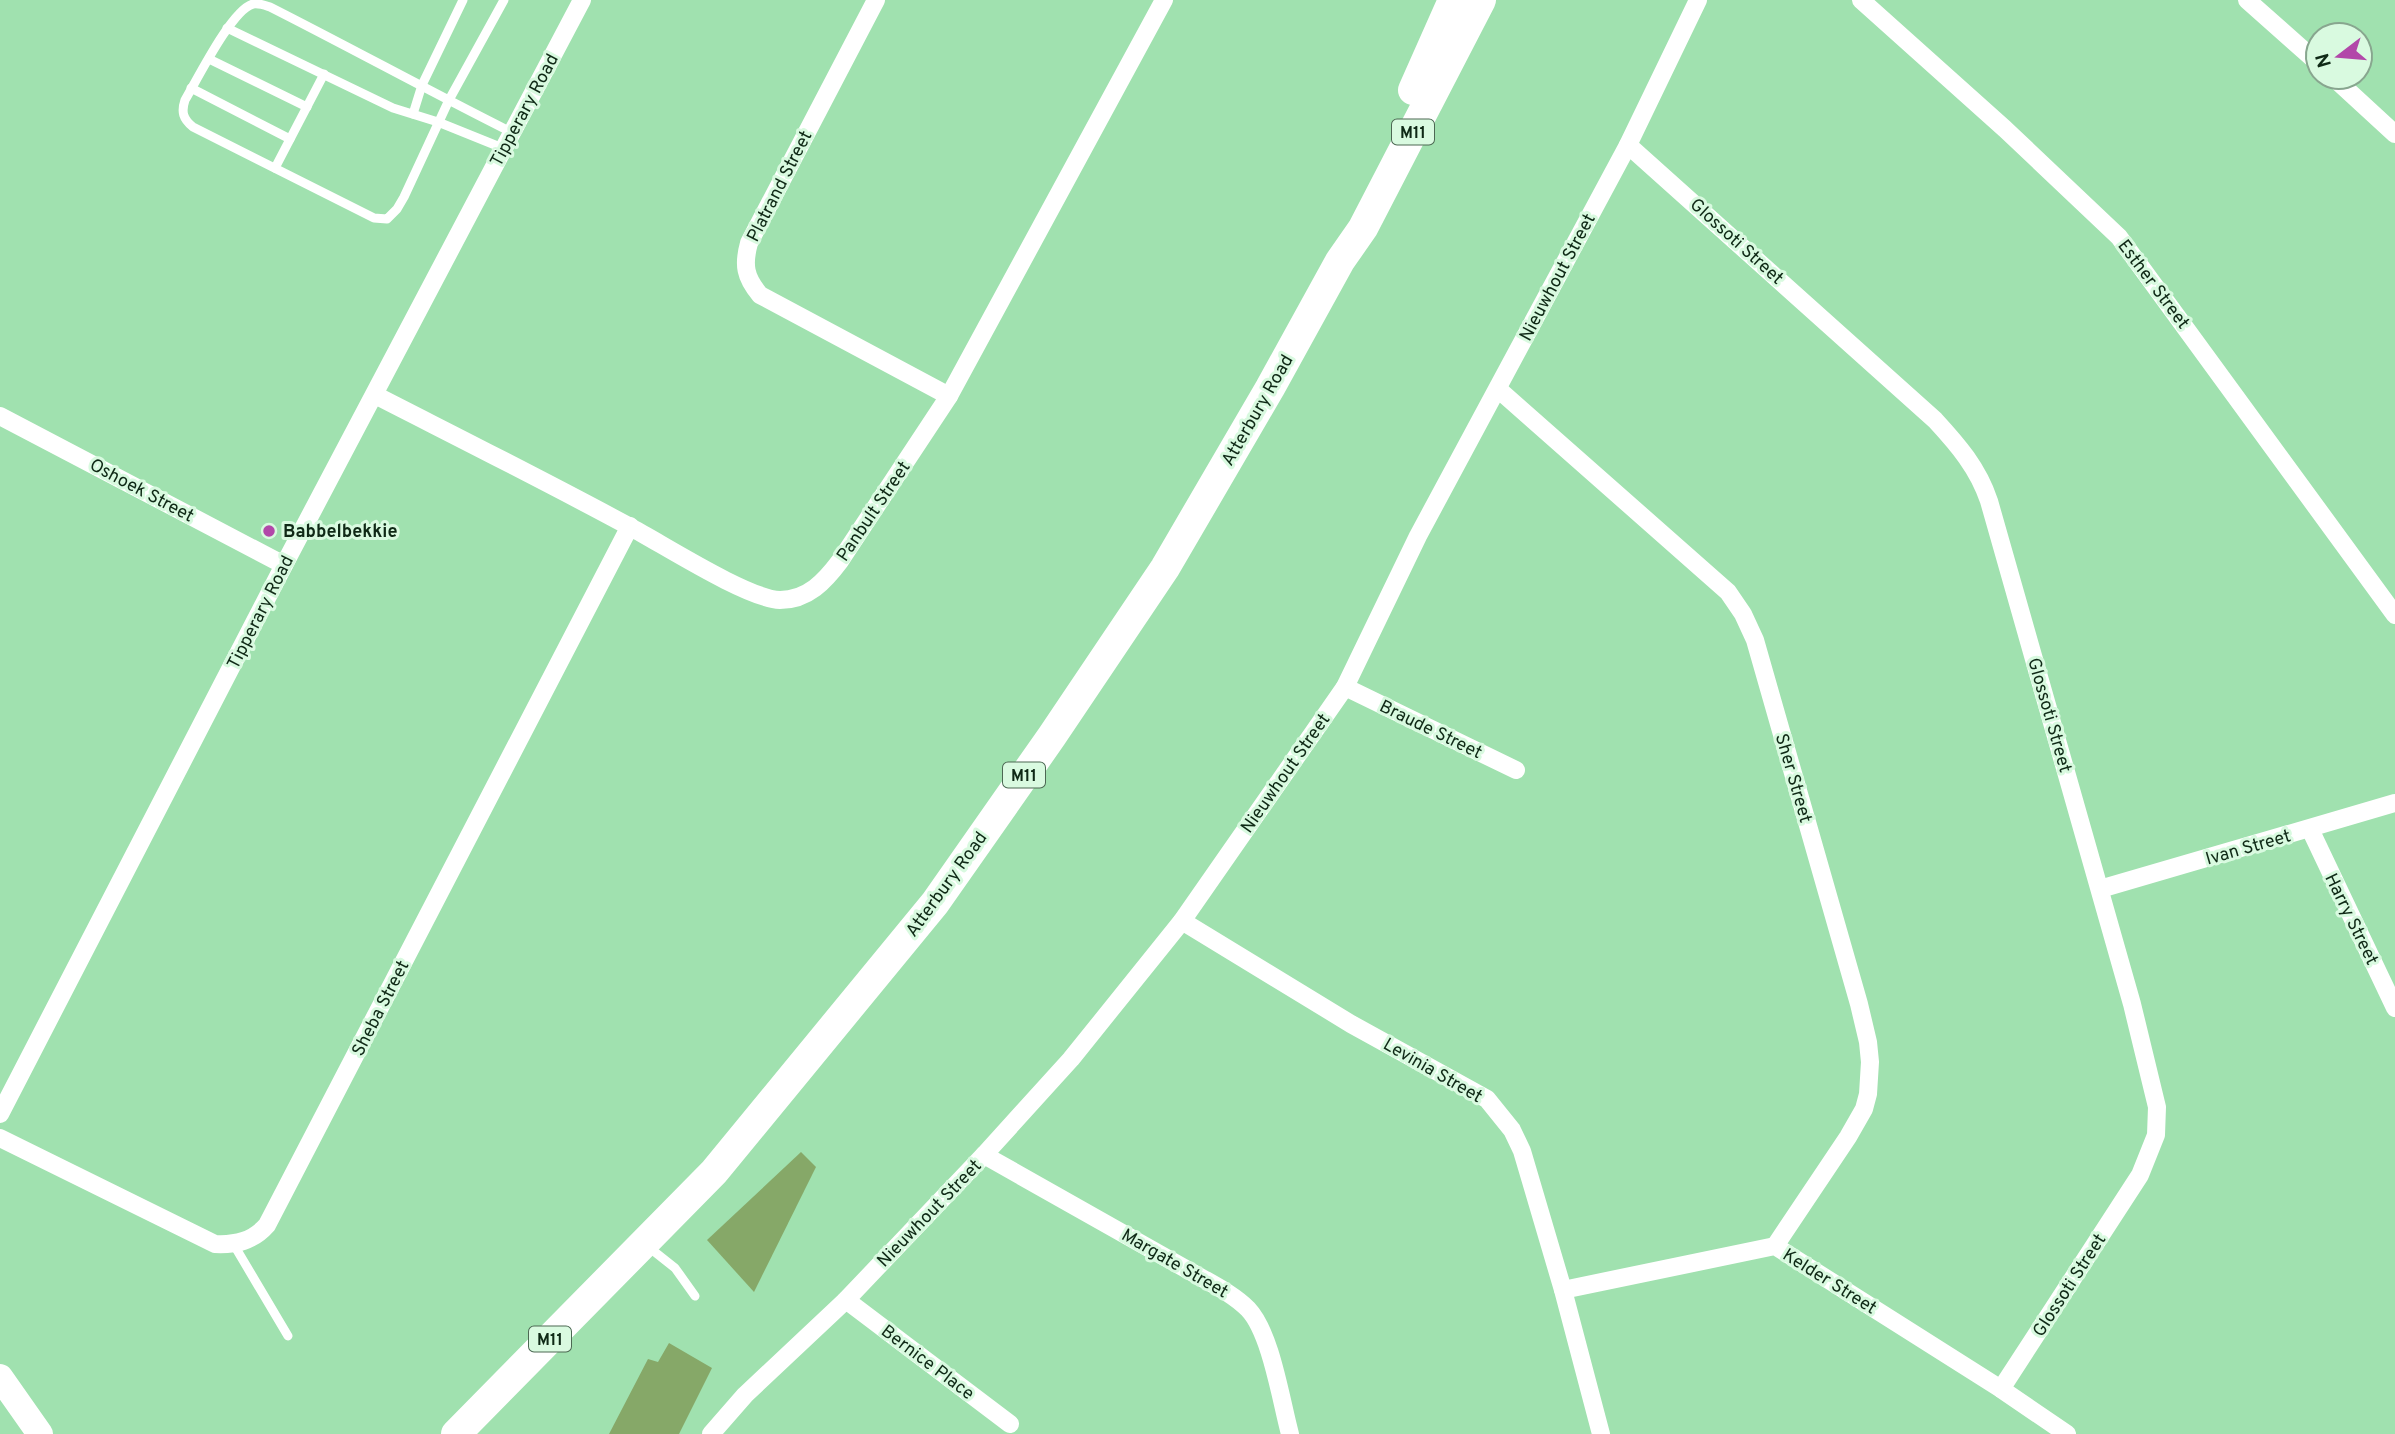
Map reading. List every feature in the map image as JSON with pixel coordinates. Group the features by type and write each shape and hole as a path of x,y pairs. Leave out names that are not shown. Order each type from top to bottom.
{"main road":[{"name":"Atterbury Road","path":"1340,261 1352,220 1453,0"},
{"name":"Atterbury Road","path":"456,1434 722,1163 935,903 1165,568 1340,261 1363,228 1481,0"}],"street":[{"name":"Tipperary Road","path":"0,1114 284,565 582,0"},
{"name":"Platrand Street","path":"876,0 749,243 744,270 760,295 949,396"},
{"name":"Panbult Street","path":"375,395 630,526 746,590 778,600 808,594 834,570 949,396 1164,0"},
{"name":"Nieuwhout Street","path":"711,1434 745,1395 846,1300 985,1155 1071,1059 1182,921 1345,687 1418,536 1628,145 1698,0"},
{"name":"Esther Street","path":"1861,0 2005,129 2119,237 2229,384 2395,615"},
{"path":"2248,0 2304,50"},
{"path":"2348,91 2395,134"},
{"name":"Glossoti Street","path":"1628,145 1935,420 1972,463 1989,501 2132,1004 2157,1107 2156,1135 2140,1175 2001,1389"},
{"name":"Sher Street","path":"1498,389 1728,592 1743,614 1755,640 1858,1004 1870,1062 1868,1094 1857,1123 1775,1246"},
{"name":"Oshoek Street","path":"0,416 284,565"},
{"name":"Sheba Street","path":"234,1245 258,1234 267,1225 630,526"},
{"name":"Braude Street","path":"1345,687 1516,770"},
{"name":"Ivan Street","path":"2100,889 2395,803"},
{"name":"Harry Street","path":"2310,829 2395,1008"},
{"name":"Levinia Street","path":"1182,921 1351,1024 1487,1100 1512,1130 1522,1151 1563,1290 1601,1434"},
{"path":"0,1138 202,1240 234,1245"},
{"name":"Margate Street","path":"985,1155 1227,1292 1249,1310 1269,1350 1290,1434"},
{"name":"Kelder Street","path":"1563,1290 1775,1246 2001,1389 2067,1434"},
{"name":"Bernice Place","path":"846,1300 1010,1424"},
{"path":"0,1377 40,1434"}],"lane":[{"path":"413,114 422,85 463,0"},
{"path":"504,0 449,100 404,197 387,219 374,218 193,127 183,116 182,108 227,29 245,8 260,4 422,85 449,100 509,141"},
{"path":"227,29 393,107 509,141"},
{"path":"209,59 307,107"},
{"path":"275,168 324,74"},
{"path":"191,88 290,139"},
{"path":"645,1244 675,1268 695,1297"},
{"path":"234,1245 288,1336"}],"building":[{"path":"801,1152 816,1167 754,1292 707,1240"},
{"path":"669,1343 712,1368 679,1434 609,1434 648,1359 658,1362"}],"place":[{"name":"Babbelbekkie","path":"269,531"}]}
